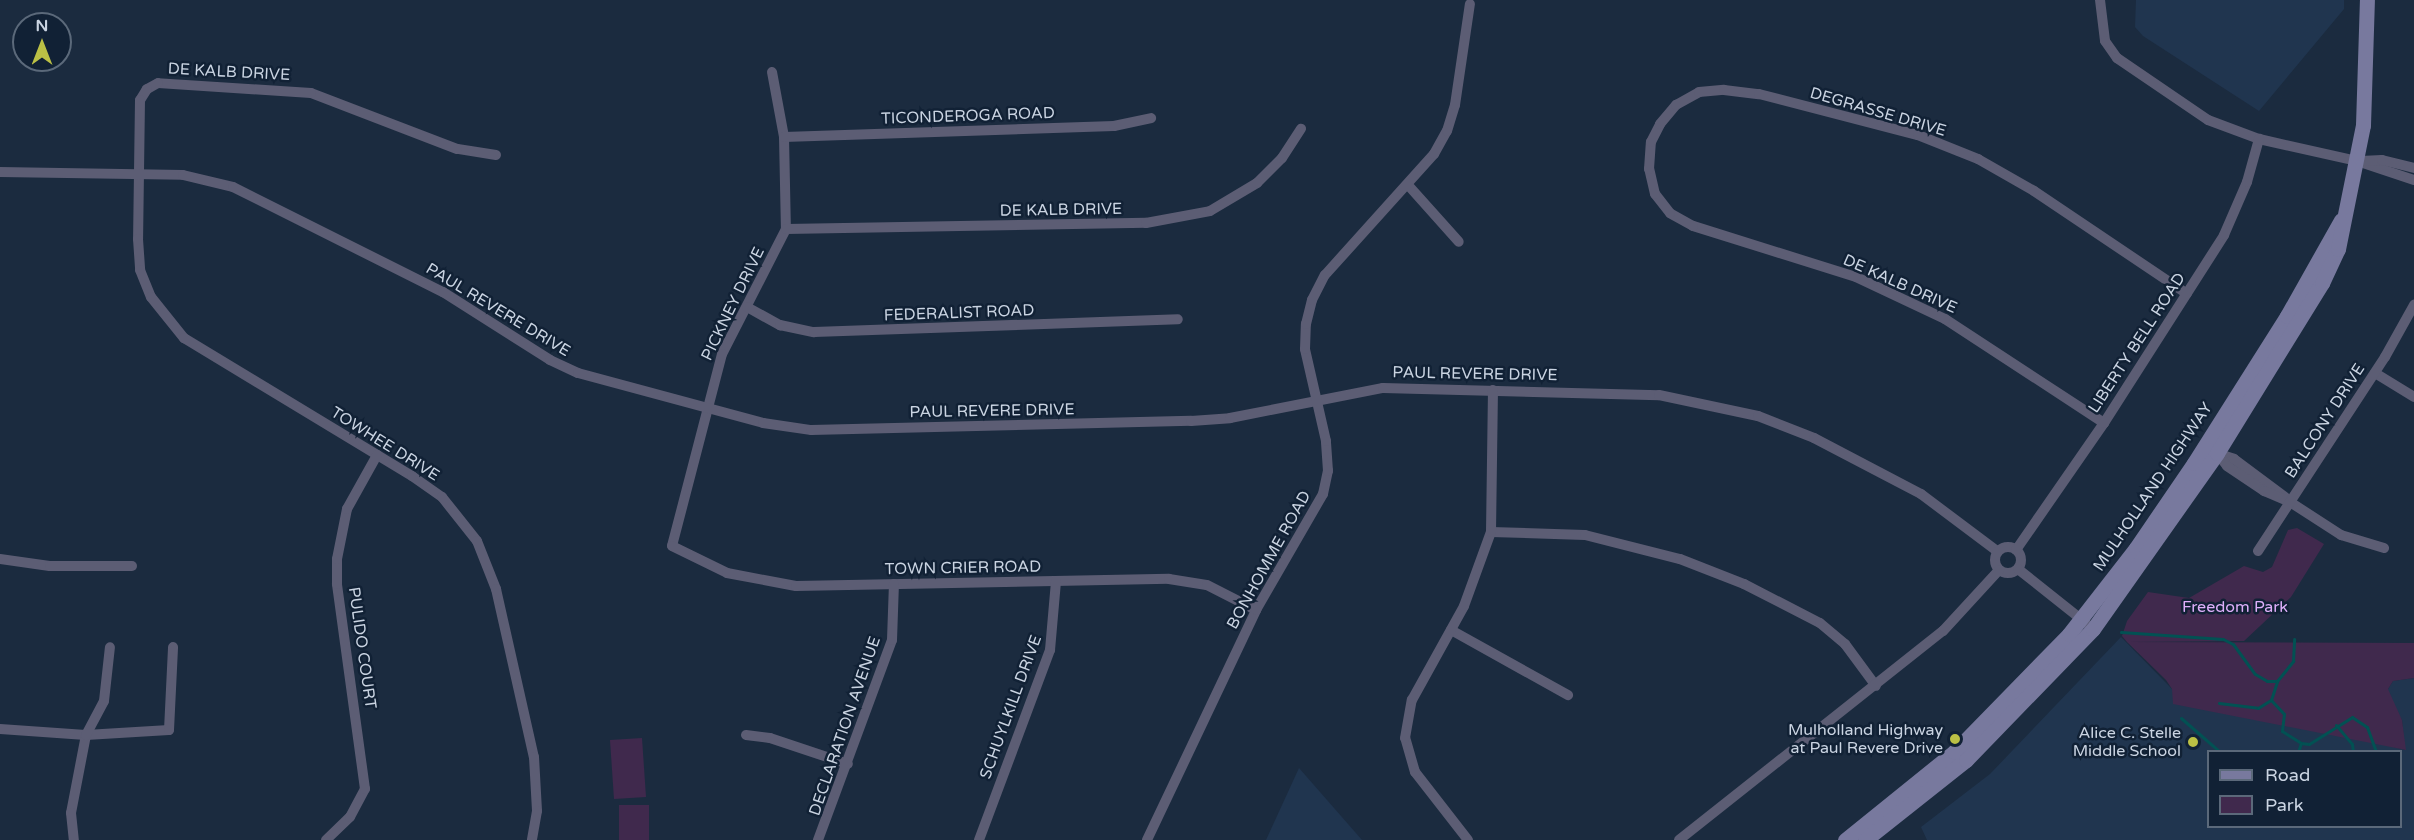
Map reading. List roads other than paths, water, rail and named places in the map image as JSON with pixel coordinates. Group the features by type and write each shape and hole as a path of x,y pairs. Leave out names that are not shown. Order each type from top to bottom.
{"main road":[{"name":"MULHOLLAND HIGHWAY","path":"1865,840 1966,760 2093,629 2211,449 2343,218 2357,161 2367,78 2367,0"},
{"name":"MULHOLLAND HIGHWAY","path":"1845,840 1954,752 2011,697 2083,621 2211,449"}],"street":[{"path":"2100,0 2105,41 2117,58 2208,120 2259,139 2357,161 2414,180"},
{"name":"BONHOMME ROAD","path":"1147,840 1256,610 1323,494 1328,471 1326,441 1305,349 1306,324 1312,300 1325,275 1408,185 1434,154 1447,131 1455,105 1470,4"},
{"name":"PICKNEY DRIVE","path":"672,546 722,354 786,230 784,138 772,72"},
{"name":"DE KALB DRIVE","path":"138,174 140,100 147,89 158,83 310,93 457,149 496,156"},
{"name":"DEGRASSE DRIVE","path":"1651,142 1676,105 1699,92 1724,90 1759,94 1918,135 1978,159 2034,191 2187,294"},
{"name":"TICONDEROGA ROAD","path":"784,138 1114,126 1151,118"},
{"name":"DE KALB DRIVE","path":"786,230 1146,223 1210,211 1257,183 1282,158 1301,129"},
{"name":"LIBERTY BELL ROAD","path":"2016,550 2104,423 2224,235 2247,182 2259,139"},
{"name":"DE KALB DRIVE","path":"1651,142 1649,169 1653,186 1670,213 1693,226 1856,277 1945,319 2104,423"},
{"path":"2357,161 2382,160 2414,168"},
{"name":"PAUL REVERE DRIVE","path":"0,172 183,175 233,187 442,292 550,360 578,373 763,423 822,430 1191,421 1230,418 1383,388 1659,395 1758,416 1865,462 1921,494 1997,551"},
{"name":"TOWHEE DRIVE","path":"138,174 141,270 166,320 184,338 442,497 477,541 489,567 534,757 537,811 532,840"},
{"path":"1408,185 1459,242"},
{"name":"BALCONY DRIVE","path":"2258,551 2375,373 2414,305"},
{"name":"FEDERALIST ROAD","path":"747,307 780,325 814,332 1178,319"},
{"path":"2375,373 2414,397"},
{"path":"1468,840 1415,772 1405,738 1412,700 1464,606 1491,532 1493,390"},
{"path":"2211,449 2227,466 2246,479 2290,502 2342,535 2384,548"},
{"name":"PULIDO COURT","path":"326,840 350,818 365,789 337,584 337,559 347,508 376,455"},
{"path":"1491,532 1585,535 1629,544 1744,584 1820,623 1845,644 1876,686"},
{"name":"TOWN CRIER ROAD","path":"672,546 727,573 762,582 796,586 1188,580 1207,585 1256,610"},
{"path":"2004,547 2016,550 2021,557 2018,569 2007,573 1999,570 1995,563 1997,551 2004,547"},
{"path":"0,559 41,565 132,566"},
{"path":"2018,569 2083,621"},
{"path":"1680,840 1943,631 1999,570"},
{"name":"SCHUYLKILL DRIVE","path":"979,840 1050,650 1056,581"},
{"name":"DECLARATION AVENUE","path":"818,840 892,640 894,584"},
{"path":"1451,630 1568,695"},
{"path":"0,729 86,735 169,730 174,646"},
{"path":"74,840 71,813 86,735 104,701 110,647"},
{"path":"746,735 770,738 848,764"}],"waterway":[{"path":"2121,632 2223,639 2233,644 2255,674 2267,681 2277,681"},
{"path":"2219,703 2258,708 2271,700 2277,681 2293,661 2294,639"},
{"path":"2271,700 2284,714 2282,731 2301,743 2309,744 2352,717 2367,727 2375,750"},
{"path":"2181,718 2218,750"},
{"path":"2336,725 2352,744 2353,750"},
{"path":"2299,750 2301,743"}],"place":[{"name":"Mulholland Highway at Paul Revere Drive","path":"1955,739"},
{"name":"Alice C. Stelle Middle School","path":"2193,742"}],"park label":[{"name":"Freedom Park","path":"2235,607"}]}
